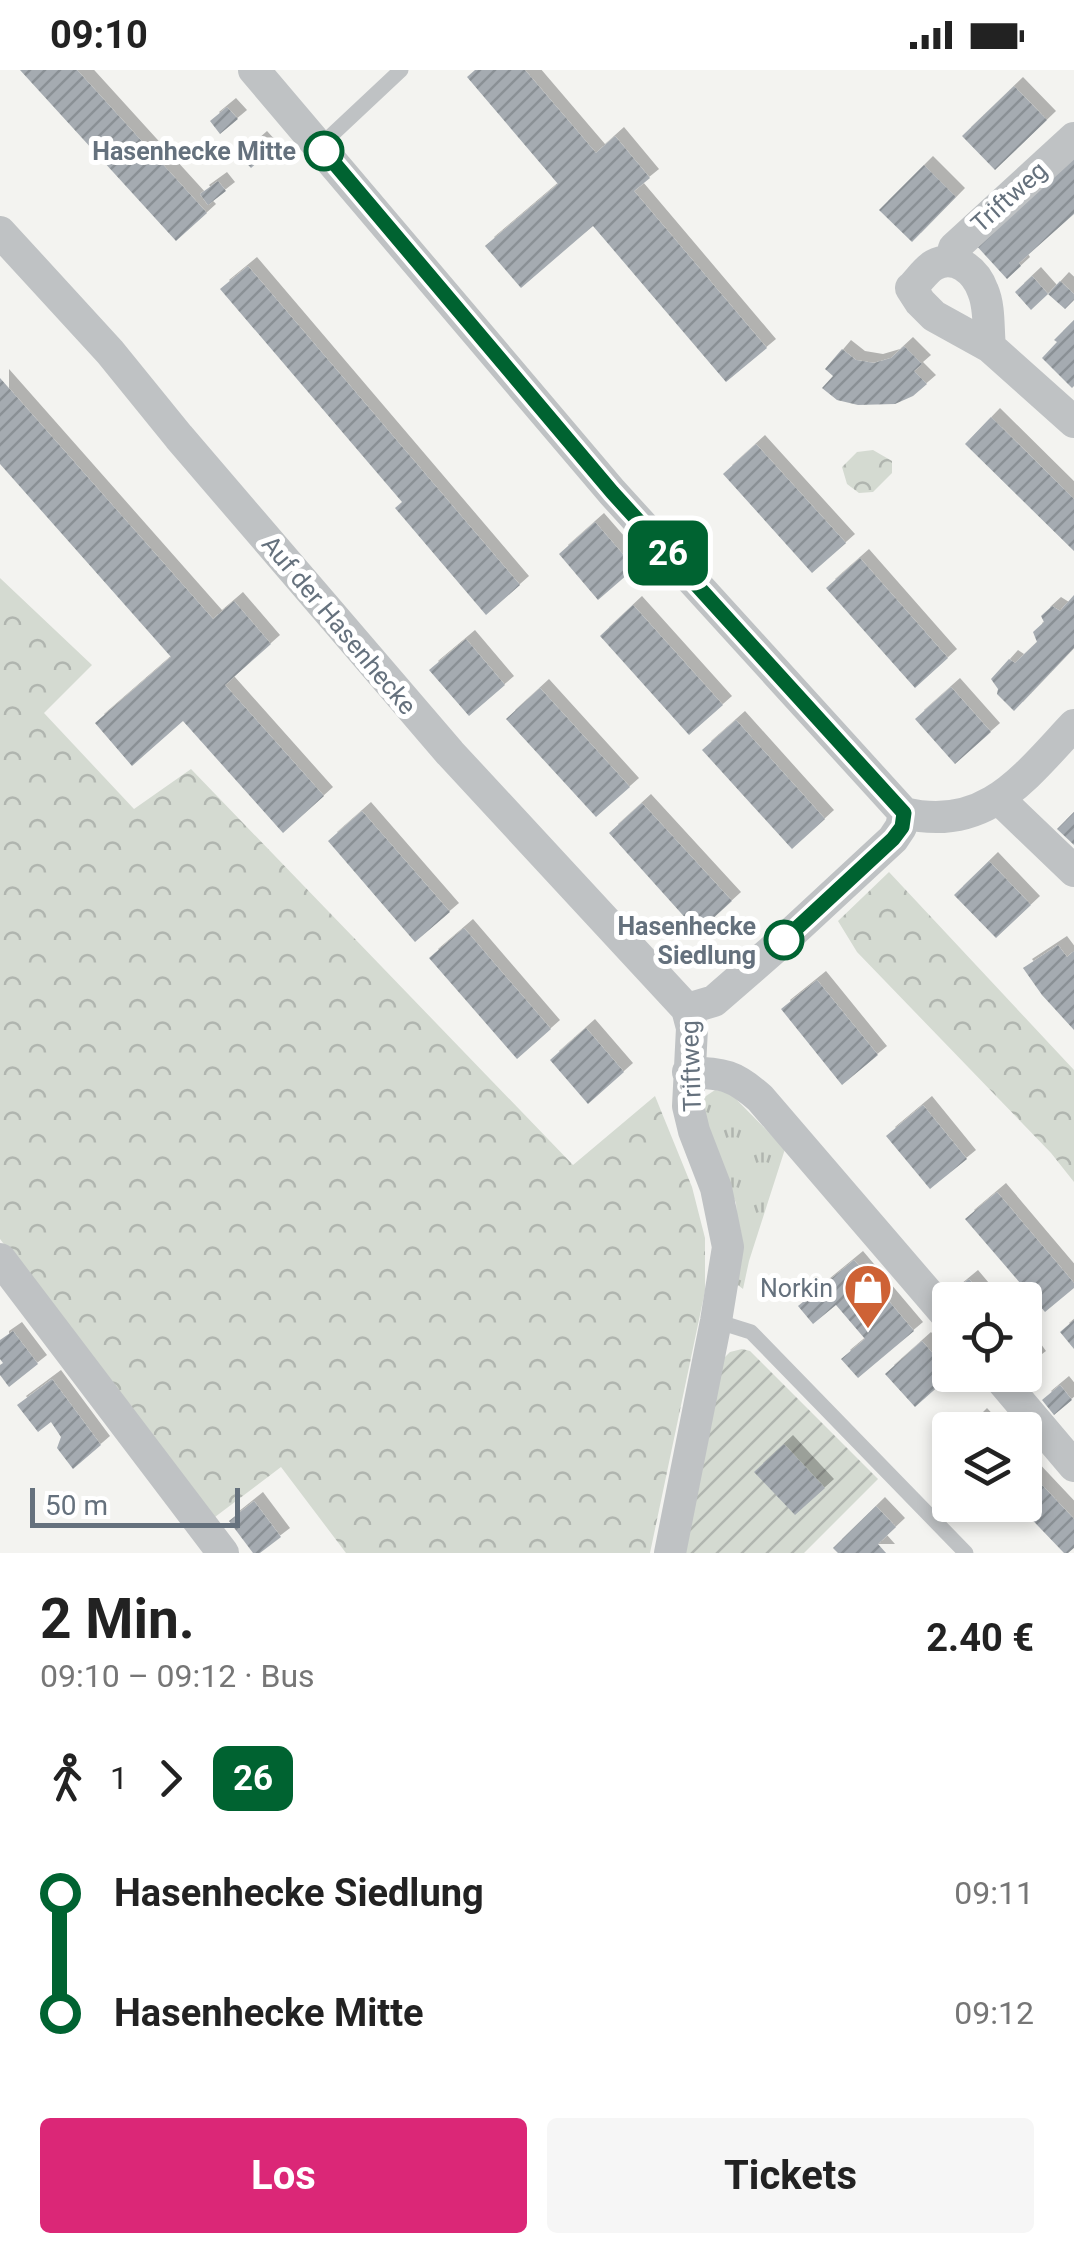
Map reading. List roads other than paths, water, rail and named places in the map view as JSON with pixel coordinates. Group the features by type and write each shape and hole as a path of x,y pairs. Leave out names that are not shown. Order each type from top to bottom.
{"street":[{"path":"254,70 612,492 904,813 945,819 971,814 999,799 1074,725"},
{"name":"Triftweg","path":"951,261 954,248 1074,138"},
{"name":"Auf der Hasenhecke","path":"0,232 110,352 450,753 688,1010"},
{"name":"Triftweg","path":"990,347 984,292 964,264 951,261 934,265 911,288 920,302 934,316 990,347 1074,422"},
{"path":"999,799 1074,871"},
{"name":"Triftweg","path":"670,1553 728,1247 716,1188 688,1106 692,1028 688,1010 714,1000 784,940 893,839 902,827 904,813"},
{"path":"688,1072 728,1076 741,1081 760,1098 932,1298"},
{"path":"0,1259 223,1553"},
{"path":"1011,1392 1074,1466"}],"lane":[{"path":"320,146 401,70"},
{"path":"716,1321 751,1332 966,1553"}],"place":[{"name":"Hasenhecke Mitte","path":"324,151"},
{"name":"Hasenhecke Siedlung","path":"784,940"},
{"name":"Norkin","path":"868,1330"}]}
